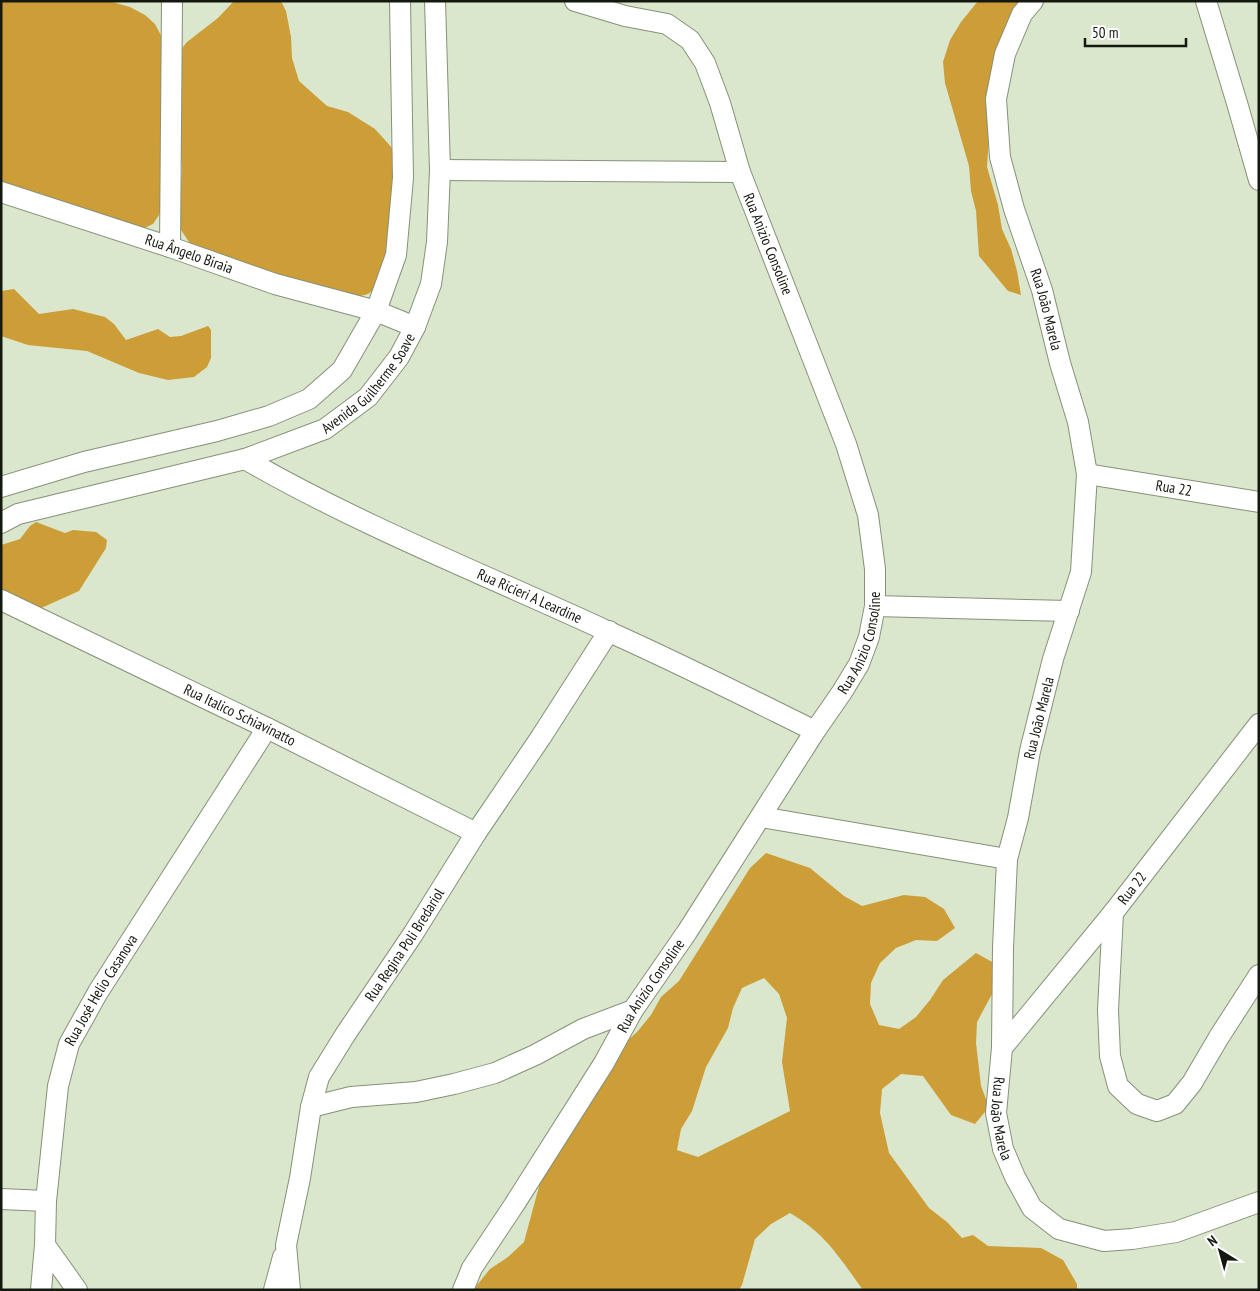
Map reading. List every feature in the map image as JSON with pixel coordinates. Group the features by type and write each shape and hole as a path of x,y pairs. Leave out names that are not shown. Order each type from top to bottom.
{"street":[{"path":"170,246 172,1"},
{"name":"Avenida Guilherme Soave","path":"1,487 84,462 217,431 269,416 309,399 342,370 376,311 396,255 403,178 400,1"},
{"name":"Avenida Guilherme Soave","path":"1,523 18,514 245,459 325,429 368,397 399,357 415,327 431,284 437,242 440,170 435,1"},
{"name":"Rua Anizio Consoline","path":"463,1290 472,1268 604,1063 633,1010 687,932 859,664 869,637 875,606 875,569 868,515 846,444 740,172 706,63 690,40 667,24 625,16 575,1"},
{"name":"Rua João Marela","path":"1033,1 1022,14 1005,54 996,99 1000,157 1014,209 1042,290 1060,363 1078,422 1087,474 1081,572 1053,659 1032,742 1018,818 1007,859 1002,948 1002,1048 996,1113 1004,1149 1015,1178 1032,1208 1060,1230 1104,1241 1132,1239 1176,1232 1259,1202"},
{"path":"1206,1 1259,180"},
{"path":"440,170 740,172"},
{"name":"Rua Ângelo Biraia","path":"1,192 170,246 275,284 376,311 415,327"},
{"name":"Rua Ricieri A Leardine","path":"245,459 298,489 446,559 609,631 815,731"},
{"name":"Rua 22","path":"1087,474 1259,502"},
{"name":"Rua Italico Schiavinatto","path":"1,600 267,728 476,832"},
{"path":"875,606 1069,611"},
{"name":"Rua Regina Poli Bredariol","path":"290,1290 286,1246 300,1178 310,1107 319,1077 413,934 476,832 541,737 609,631"},
{"name":"Rua 22","path":"1002,1048 1113,913 1259,724"},
{"name":"Rua José Helio Casanova","path":"41,1290 46,1201 58,1086 69,1044 98,992 267,728"},
{"path":"761,817 1007,859"},
{"path":"1113,913 1108,1010 1110,1056 1118,1086 1137,1104 1157,1110 1175,1104 1192,1083 1259,975"},
{"path":"310,1107 351,1097 416,1092 494,1073 535,1055 583,1029 633,1010"},
{"path":"1,1199 46,1201"},
{"path":"45,1245 77,1290"},
{"path":"274,1290 286,1246"}],"shaded area":[{"path":"1,1 109,1 130,7 145,15 155,24 165,43 169,182 159,215 153,224 140,230 1,190"},
{"path":"234,1 281,1 286,11 291,37 292,58 299,81 327,106 348,112 375,129 393,149 401,174 383,283 368,294 346,300 216,264 189,242 179,227 182,168 177,110 179,52 187,42 218,18"},
{"path":"978,1 1029,1 990,121 987,167 998,205 1002,229 1011,249 1017,271 1021,295 1008,291 979,256 976,211 971,191 969,166 945,83 943,62 950,40 961,22"},
{"path":"14,289 39,314 73,309 105,317 114,324 126,340 158,329 170,337 181,336 208,326 211,330 211,358 207,367 194,377 168,380 139,373 87,351 28,345 1,336 1,291"},
{"path":"36,522 65,533 73,530 96,532 107,540 106,548 79,591 39,609 1,603 1,545 20,539 30,526"},
{"path":"766,853 810,868 844,896 862,906 904,895 925,897 944,909 955,928 937,941 916,940 896,948 880,963 871,983 870,1004 879,1025 899,1029 916,1017 943,980 976,953 994,963 998,983 977,1022 976,1043 981,1086 989,1107 975,1124 951,1115 923,1076 901,1074 882,1089 880,1113 889,1153 929,1208 947,1222 962,1238 973,1235 988,1246 1041,1248 1063,1260 1077,1284 1077,1290 863,1290 823,1238 790,1213 771,1224 755,1239 739,1290 473,1290 490,1269 508,1257 524,1242 541,1179 619,1048 637,1032 651,1015 661,997 679,981 750,868","holes":["764,978 779,994 787,1018 782,1062 790,1111 698,1157 677,1150 681,1129 692,1111 706,1067 728,1028 733,1008 742,988"]}]}
